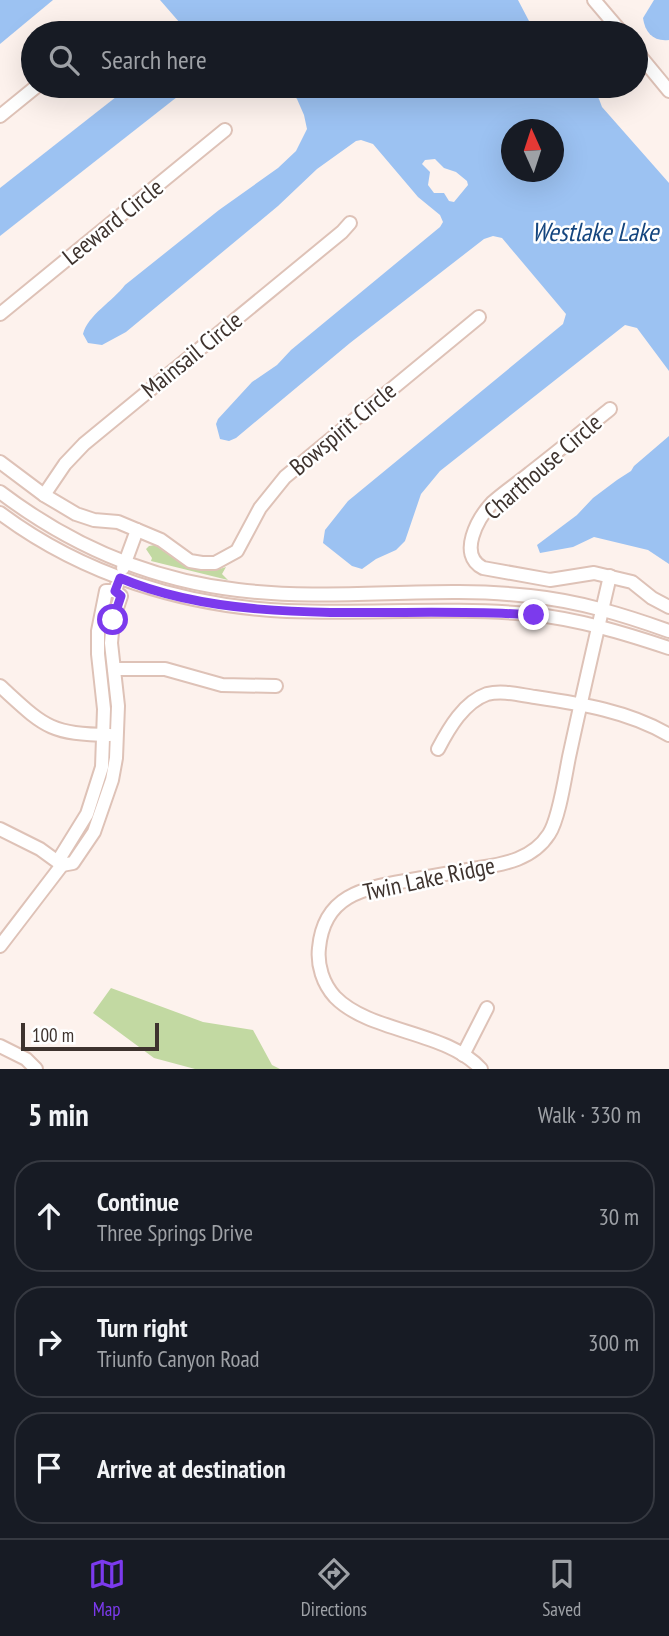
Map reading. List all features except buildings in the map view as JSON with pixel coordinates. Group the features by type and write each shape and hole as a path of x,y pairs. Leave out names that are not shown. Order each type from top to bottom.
{"street":[{"path":"594,0 612,21"},
{"path":"648,66 669,91"},
{"path":"0,116 22,98"},
{"name":"Leeward Circle","path":"0,314 225,130"},
{"name":"Mainsail Circle","path":"44,495 65,464 84,444 350,223"},
{"name":"Bowspirit Circle","path":"137,530 161,540 190,561 215,563 226,558 237,551 260,508 285,477 479,317"},
{"name":"Charthouse Circle","path":"610,409 493,503 477,525 471,552 477,565 493,571 541,579 558,579 587,572 610,576"},
{"path":"0,462 44,495 76,514 94,520 118,522 137,530 115,591"},
{"path":"0,492 45,523 125,563 171,577 238,590 276,594 528,595 603,609 669,631"},
{"path":"0,513 68,555 120,578 162,592 236,607 287,611 500,612 534,615 620,631 669,648"},
{"path":"610,576 632,582 669,607"},
{"name":"Twin Lake Ridge","path":"481,1069 463,1055 351,1010 334,995 321,973 318,957 320,936 325,920 342,900 366,888 513,862 534,849 549,834 555,818 610,576"},
{"path":"0,946 62,865 61,856 74,838 95,792 111,735 118,706 111,643 113,620 121,596 115,591 106,591 98,631 111,735"},
{"path":"114,669 164,669 222,685 276,687"},
{"path":"0,686 42,723 58,731 111,735"},
{"path":"438,749 452,723 475,700 488,694 504,692 624,714 669,735"},
{"path":"0,829 40,849 62,865"},
{"path":"463,1055 486,1008"},
{"path":"0,1046 26,1059 36,1069"}],"green space":[{"path":"155,545 196,569 215,570 226,567 222,574 228,580 151,561 146,549"},
{"path":"111,988 203,1022 253,1030 272,1065 280,1069 195,1069 154,1058 93,1013"}],"water":[{"path":"0,0 53,0 28,21 21,21 21,27 0,44"},
{"path":"160,0 518,0 529,21 178,21"},
{"path":"654,0 669,0 669,40 651,35 648,21 644,21 643,18"},
{"path":"115,98 176,98 0,236 0,188"},
{"name":"Westlake Lake","path":"296,98 598,98 602,107 669,183 669,371 637,328 625,325 440,471 421,494 405,541 396,550 362,569 352,566 323,543 325,530 348,501 563,324 566,314 502,238 493,236 484,239 229,441 220,439 216,424 252,382 277,365 291,350 443,222 440,215 418,197 373,144 356,141 317,169 278,206 126,332 102,345 88,343 83,334 101,308 125,285 219,210 278,168 296,151 307,129","holes":["435,159 444,168 456,172 468,185 454,202 449,201 444,193 434,193 428,185 430,172 422,164 425,160"]},
{"path":"669,436 669,564 648,550 594,537 573,547 540,553 537,545 577,515 593,498 631,471"}],"route":[{"path":"113,620 121,596 115,591 120,578 162,592 236,607 287,611 448,611 534,615"}]}
